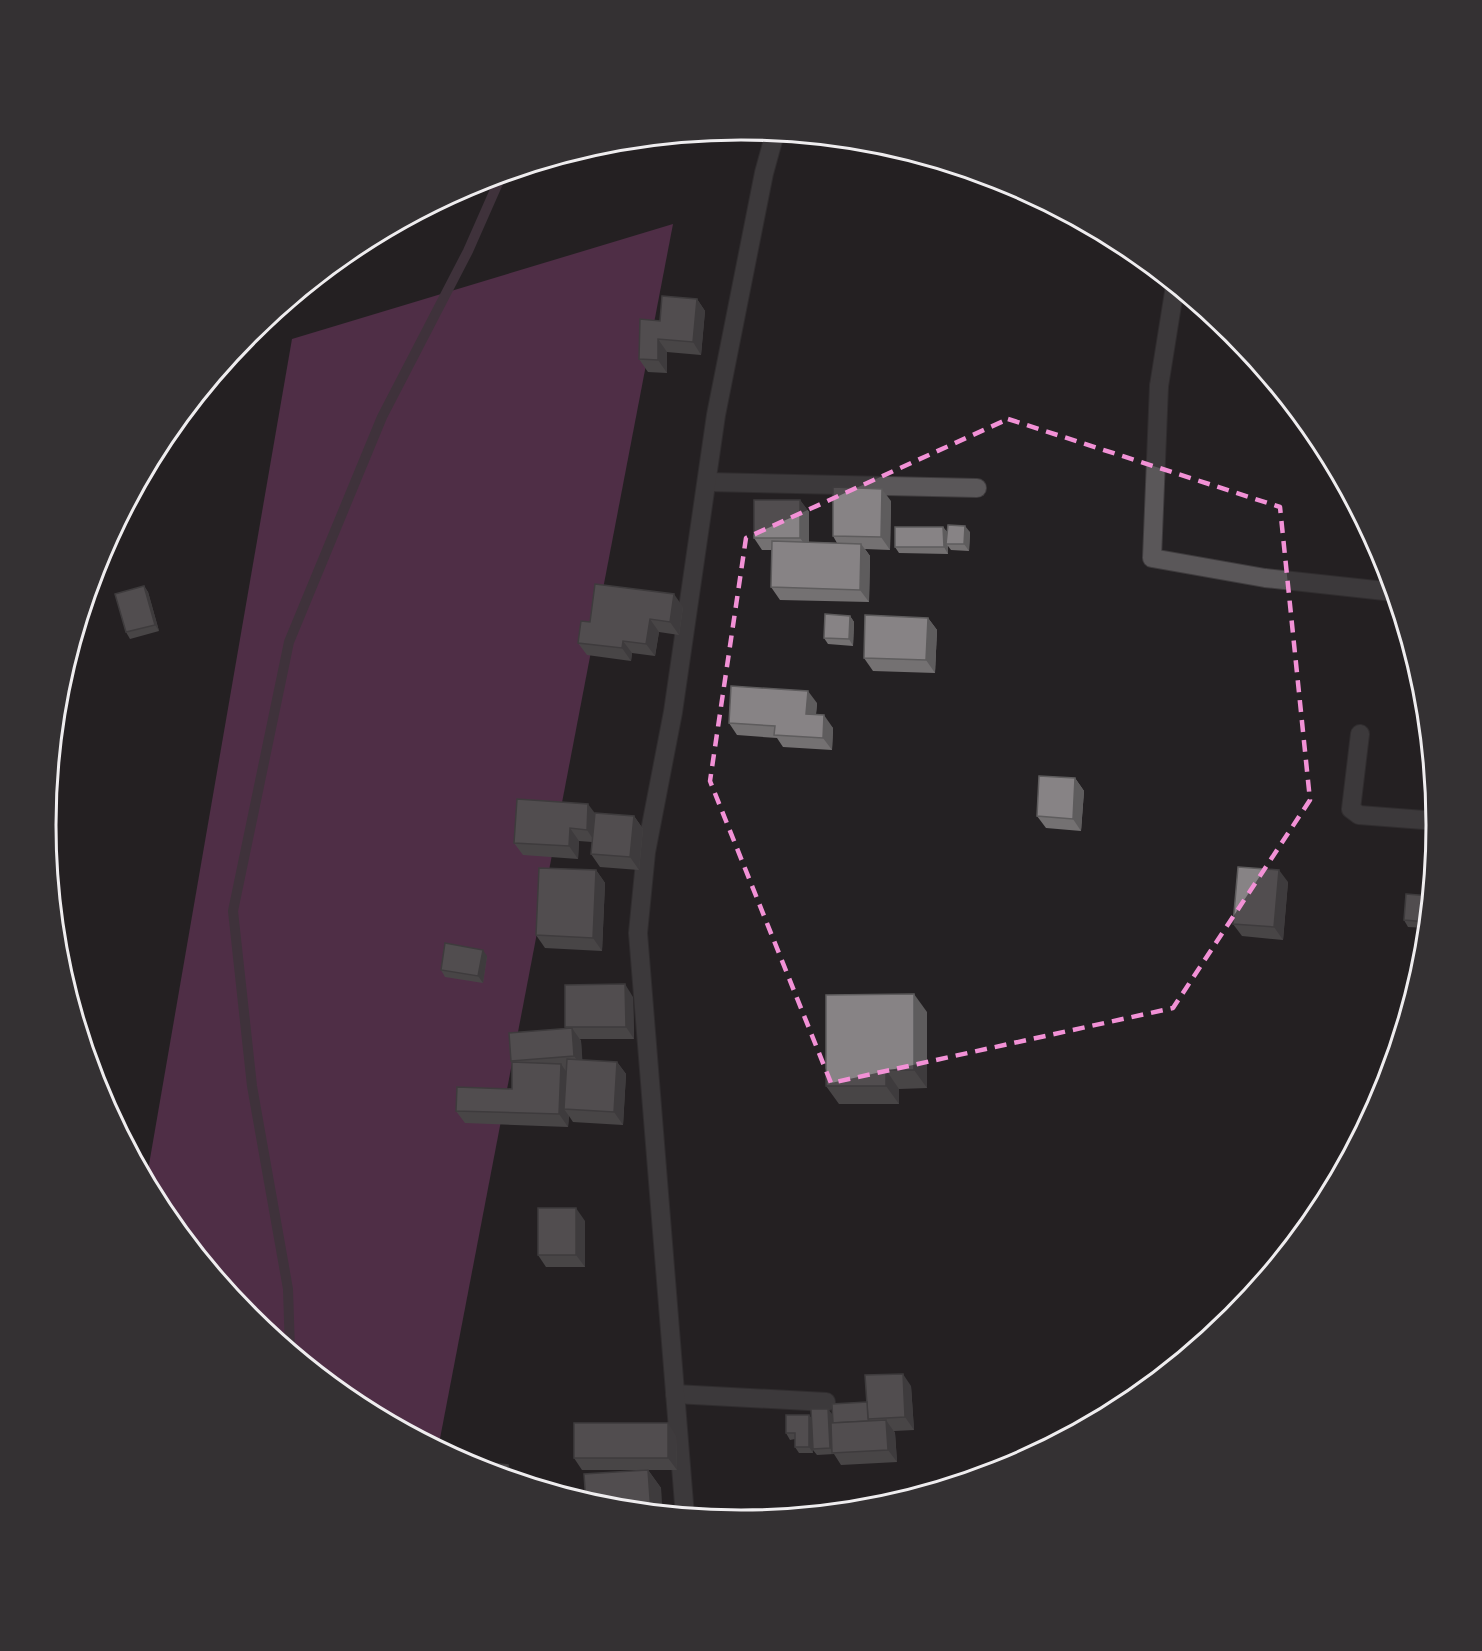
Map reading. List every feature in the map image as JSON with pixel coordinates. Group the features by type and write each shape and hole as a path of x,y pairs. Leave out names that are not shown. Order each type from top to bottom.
{"street":[{"path":"684,1509 638,933 646,852 673,712 716,415 764,173 773,141"},
{"path":"1174,295 1159,386 1152,558 1265,578 1385,591"},
{"path":"707,482 977,488"},
{"path":"1360,734 1351,810 1359,815 1426,820"},
{"path":"675,1394 826,1402"}],"highlighted area":[{"path":"1008,419 1280,507 1310,800 1173,1008 831,1083 710,781 746,538"}],"shaded area":[{"path":"673,224 440,1441 398,1419 360,1395 289,1341 256,1310 197,1243 148,1170 292,339"}],"building":[{"path":"662,296 697,299 693,342 658,339 658,360 639,359 640,319 660,321"},
{"path":"833,487 882,489 881,537 833,536"},
{"path":"754,500 800,500 800,538 754,538"},
{"path":"948,525 965,526 964,544 946,544"},
{"path":"895,527 943,527 944,547 895,547"},
{"path":"772,541 861,544 860,590 771,587"},
{"path":"595,584 674,594 670,622 650,619 646,644 623,641 622,648 578,643 581,621 590,622"},
{"path":"144,586 155,625 126,632 115,594"},
{"path":"825,614 850,616 849,639 824,638"},
{"path":"865,615 928,618 926,660 864,658"},
{"path":"731,686 808,691 806,714 824,715 823,738 774,735 775,726 729,723"},
{"path":"1039,776 1075,778 1073,819 1037,816"},
{"path":"517,799 588,804 587,830 570,828 569,846 514,843"},
{"path":"595,813 634,816 630,857 591,854"},
{"path":"1238,867 1279,870 1274,927 1233,924"},
{"path":"539,868 596,870 593,938 536,935"},
{"path":"1406,894 1423,895 1420,921 1404,920"},
{"path":"445,943 483,950 478,976 441,970"},
{"path":"625,984 626,1027 565,1027 565,985"},
{"path":"914,994 914,1070 886,1070 886,1086 826,1086 826,995"},
{"path":"572,1028 574,1056 511,1061 509,1033"},
{"path":"567,1059 617,1062 614,1112 564,1109"},
{"path":"512,1062 561,1064 559,1114 456,1111 457,1087 512,1089"},
{"path":"538,1208 576,1208 576,1255 538,1255"},
{"path":"903,1374 905,1417 868,1419 865,1375"},
{"path":"867,1402 869,1421 833,1423 832,1404"},
{"path":"811,1409 828,1409 830,1448 813,1449"},
{"path":"786,1415 809,1415 809,1447 795,1447 795,1433 786,1433"},
{"path":"886,1420 888,1450 832,1453 831,1423"},
{"path":"574,1423 668,1423 668,1458 574,1458"},
{"path":"490,1463 508,1465 508,1470"},
{"path":"648,1470 650,1505 585,1493 584,1474"}],"waterway":[{"path":"290,1342 288,1289 252,1086 233,911 289,642 382,417 468,251 497,185"}]}
